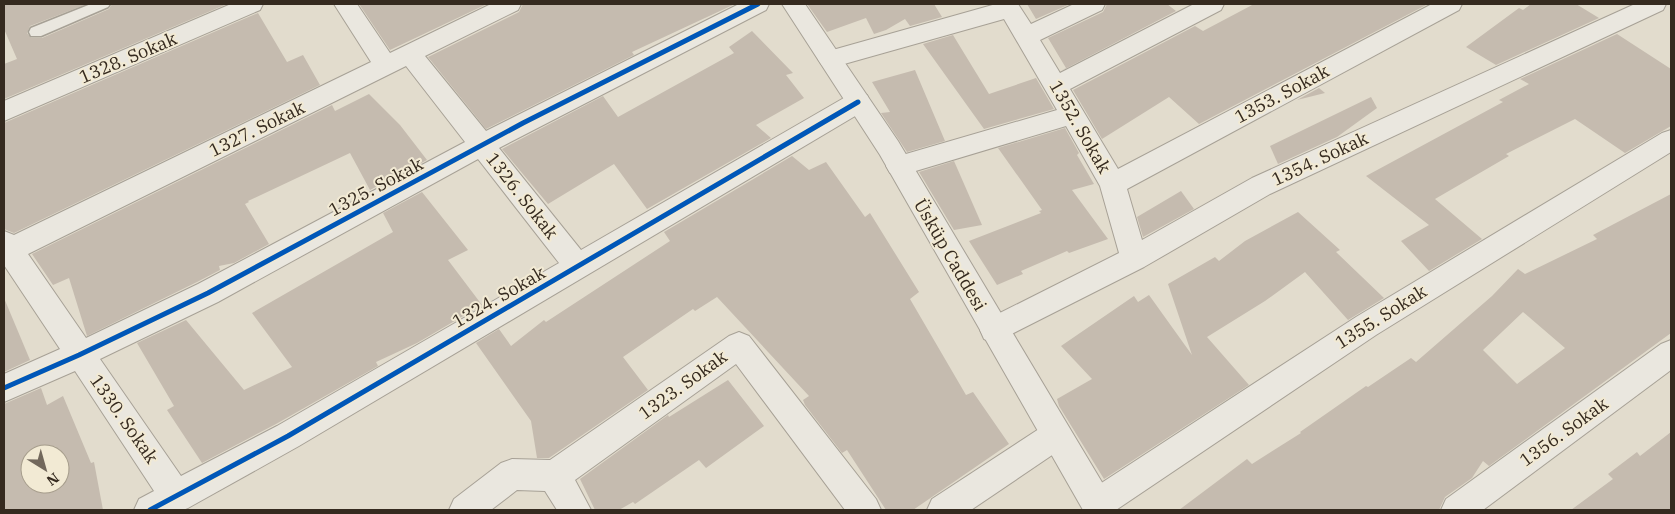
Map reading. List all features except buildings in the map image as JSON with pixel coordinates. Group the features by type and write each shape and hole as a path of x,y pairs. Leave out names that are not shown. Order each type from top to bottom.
{"street":[{"name":"1328. Sokak","path":"4,111 252,4"},
{"path":"345,4 386,65"},
{"name":"1327. Sokak","path":"6,249 510,4"},
{"name":"1325. Sokak","path":"4,388 80,355 208,293 482,145 758,4"},
{"name":"Üsküp Caddesi","path":"793,4 899,166 1099,507"},
{"path":"1027,36 1094,4"},
{"path":"1055,86 1214,4"},
{"name":"1353. Sokak","path":"1113,184 1451,4"},
{"name":"1354. Sokak","path":"994,330 1134,259 1261,186 1655,4"},
{"path":"830,59 1008,6"},
{"name":"1352. Sokak","path":"1008,6 1113,184 1134,259"},
{"name":"1326. Sokak","path":"410,54 578,267"},
{"name":"1324. Sokak","path":"150,510 296,431 858,102"},
{"path":"899,166 1072,115"},
{"name":"1355. Sokak","path":"1099,507 1366,326 1671,140"},
{"name":"1330. Sokak","path":"6,249 177,497"},
{"name":"1323. Sokak","path":"554,476 739,344 865,510"},
{"name":"1356. Sokak","path":"1457,510 1671,354"},
{"path":"943,510 1056,435"},
{"path":"465,510 512,474 554,476 575,510"}],"lane":[{"path":"36,32 103,4"}],"cycle path":[{"path":"4,388 79,355 208,293 523,123 758,4"},
{"path":"150,510 288,436 858,102"}]}
